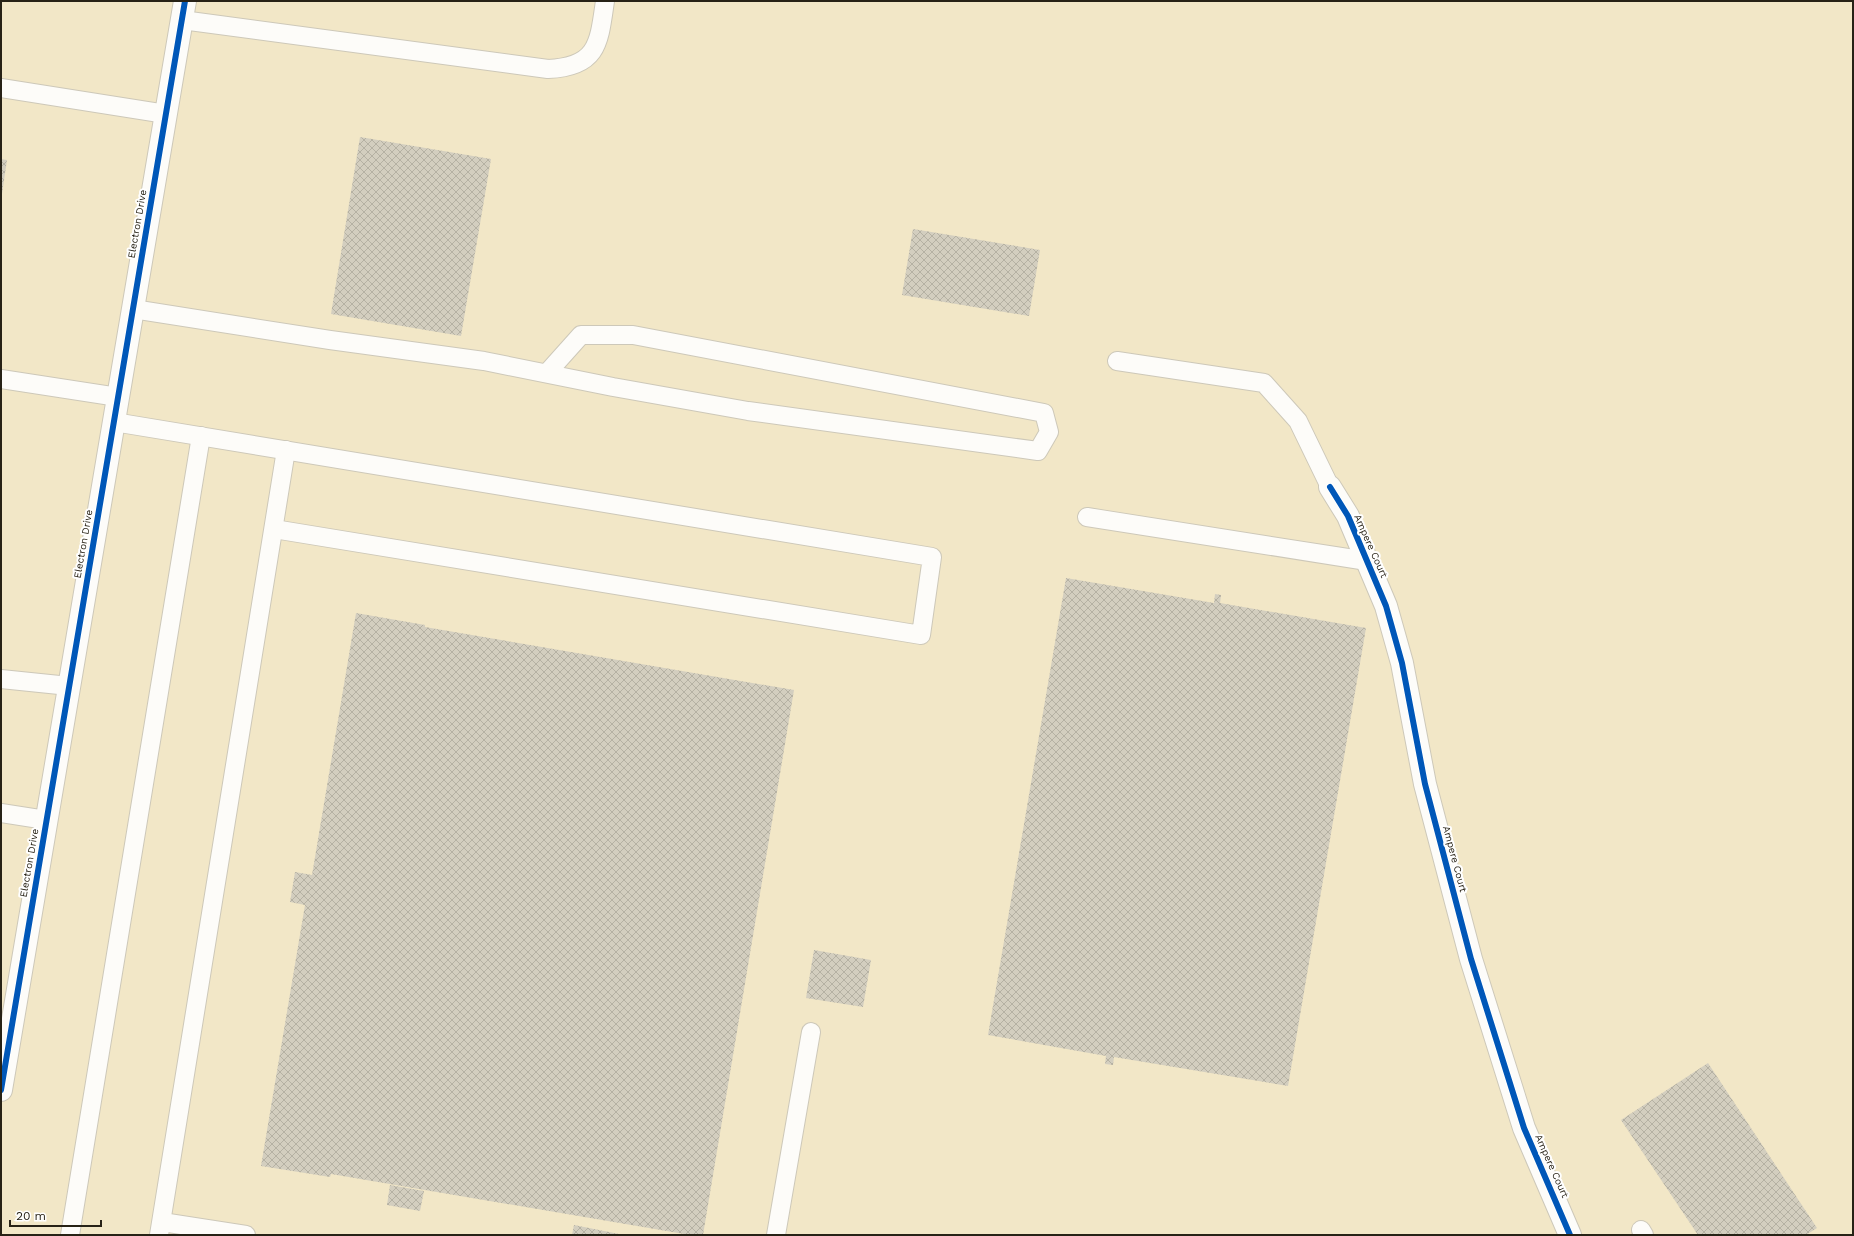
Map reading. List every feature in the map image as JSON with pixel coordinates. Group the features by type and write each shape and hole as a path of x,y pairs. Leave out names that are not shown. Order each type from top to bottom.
{"street":[{"name":"Electron Drive","path":"1,1090 183,11"},
{"name":"Ampere Court","path":"1330,487 1348,516 1386,606 1402,663 1425,784 1472,959 1524,1128 1570,1235"}],"lane":[{"path":"183,11 548,69 565,68 580,63 590,54 599,40 606,1"},
{"path":"1,88 166,114"},
{"path":"133,309 330,340 484,361 547,373 748,411 1038,452 1049,432 1044,412 633,335 581,335 547,373"},
{"path":"1117,361 1264,382 1298,421 1330,487"},
{"path":"1,379 118,397"},
{"path":"114,422 932,557 921,635 274,529"},
{"path":"70,1235 201,436"},
{"path":"246,1235 161,1228 286,450"},
{"path":"1087,517 1367,561"},
{"path":"1,679 69,686"},
{"path":"1,813 46,820"},
{"path":"776,1235 811,1032"}],"shaded area":[{"path":"1,1 1853,1 1853,1235 1,1235"}],"building":[{"path":"360,137 491,159 461,336 331,314"},
{"path":"1,159 7,160 2,194 1,194"},
{"path":"913,229 1040,250 1029,316 902,295"},
{"path":"1066,578 1214,603 1215,594 1221,595 1220,603 1366,628 1288,1086 1114,1057 1113,1065 1105,1064 1106,1056 988,1035"},
{"path":"356,613 425,625 425,627 794,690 703,1235 690,1235 331,1174 330,1177 261,1166 305,905 290,902 295,872 312,875"},
{"path":"814,950 871,960 863,1007 806,998"},
{"path":"1708,1063 1817,1228 1806,1235 1698,1235 1621,1120"},
{"path":"390,1185 424,1191 420,1211 387,1205"},
{"path":"574,1225 619,1234 572,1235"}],"cycle path":[{"path":"1,1090 185,1"},
{"path":"1330,487 1348,516 1386,606 1402,663 1425,784 1471,959 1524,1128 1570,1235"}]}
